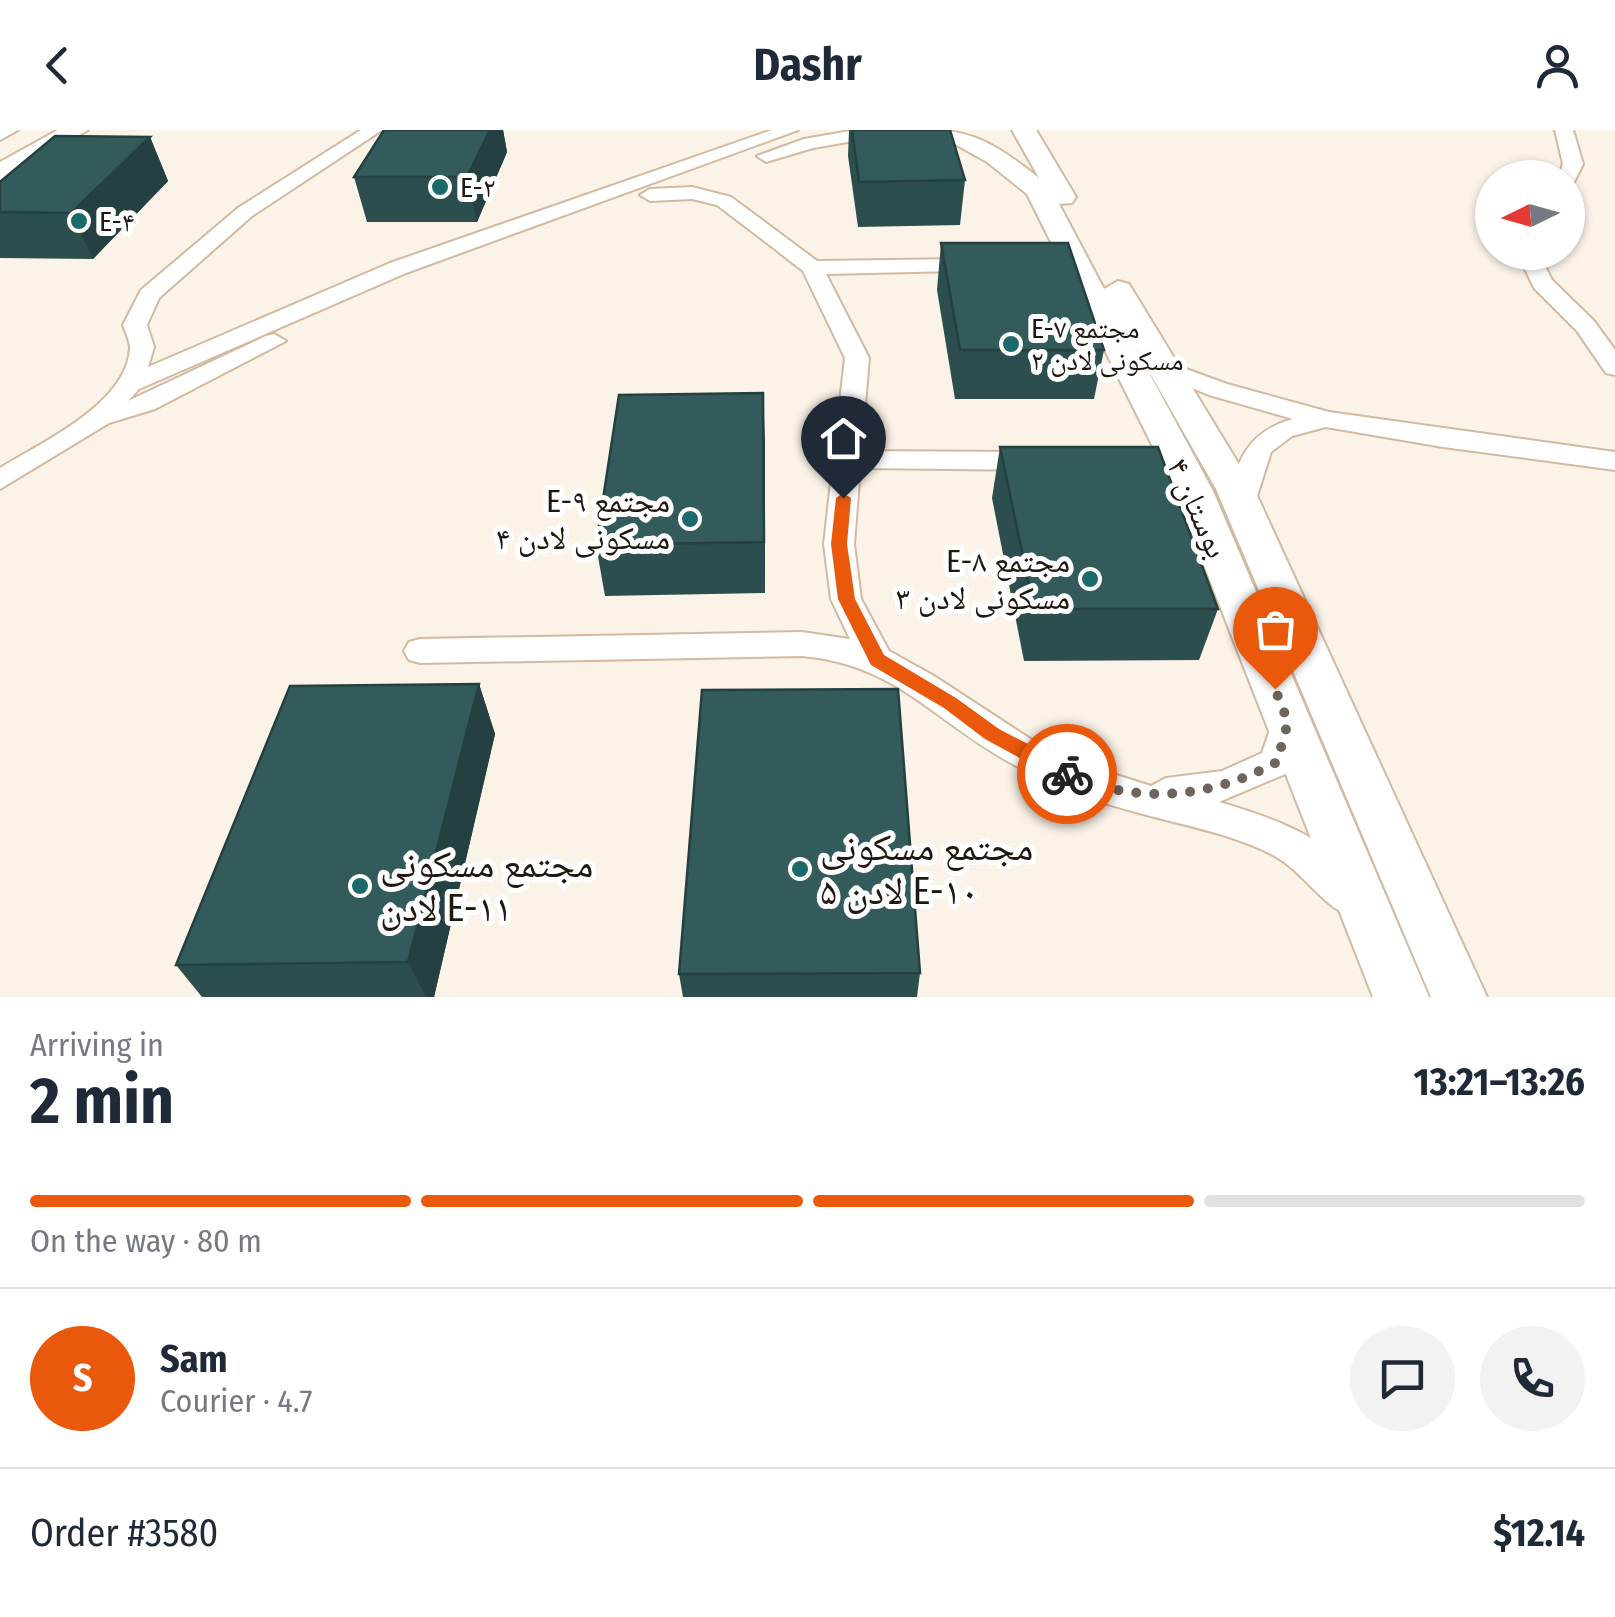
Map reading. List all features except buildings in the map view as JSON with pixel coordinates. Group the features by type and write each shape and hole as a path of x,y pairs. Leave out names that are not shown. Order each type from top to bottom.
{"street":[{"path":"0,172 76,130"},
{"path":"130,384 142,346 136,325 149,295 245,212 373,130"},
{"path":"0,480 98,418 130,384 398,268 789,130"},
{"path":"98,418 146,404 301,328 462,260 811,143 888,130"},
{"name":"بوستان ۴","path":"942,130 996,157 1038,190 1194,491 1401,997"},
{"name":"بوستان ۴","path":"1024,130 1242,505 1458,997"},
{"path":"1564,130 1572,160"},
{"path":"724,201 720,186 726,170"},
{"path":"650,195 692,193 724,201 812,268 857,358 839,544 846,599 878,660"},
{"path":"812,268 956,264"},
{"path":"1536,270 1542,283 1586,326 1615,368"},
{"path":"142,346 182,354 209,349"},
{"path":"1164,368 1236,398 1329,422 1615,460"},
{"path":"1242,505 1254,450 1294,425 1329,422"},
{"path":"846,458 1059,461"},
{"path":"420,651 802,644 841,648 878,660 1035,760 1118,793 1218,814 1273,836 1316,863 1346,891 1373,928"},
{"path":"1118,793 1167,793 1226,786 1277,762 1288,722"}],"way so far":[{"path":"1067,774 1118,793 1167,793 1226,786 1277,762 1288,722 1275,689"}],"place":[{"name":"E-۲","path":"440,187"},
{"name":"E-۴","path":"79,221"},
{"name":"E-۷ مجتمع مسکونی لادن ۲","path":"1011,344"},
{"name":"E-۹ مجتمع مسکونی لادن ۴","path":"690,519"},
{"name":"E-۸ مجتمع مسکونی لادن ۳","path":"1090,579"},
{"name":"مجتمع مسکونی لادن ۵ E-۱۰","path":"800,869"},
{"name":"مجتمع مسکونی لادن E-۱۱","path":"360,886"}],"route":[{"path":"843,498 839,544 846,599 878,660 1035,760 1067,774"}]}
